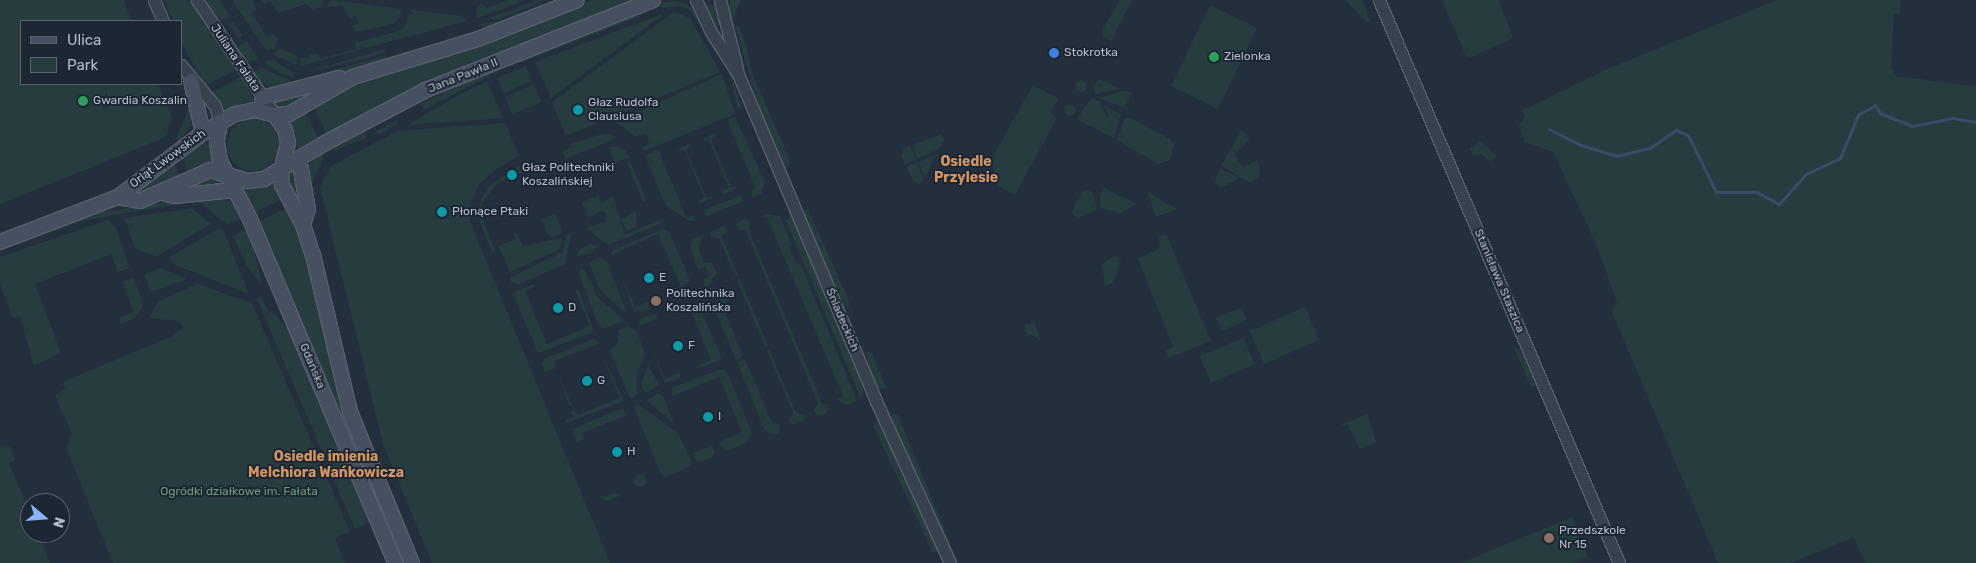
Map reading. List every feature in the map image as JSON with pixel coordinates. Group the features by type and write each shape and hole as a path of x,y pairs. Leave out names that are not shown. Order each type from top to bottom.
{"main road":[{"path":"275,115 285,130 288,143 281,171 256,181 241,179 225,172 217,152 220,122 248,110 275,115 288,114 353,77 478,39 578,0"},
{"name":"Jana Pawła II","path":"281,171 299,158 426,90 653,0"},
{"path":"262,98 334,78 353,77"},
{"path":"191,81 203,133"},
{"name":"Orląt Lwowskich","path":"0,242 118,197 220,122"},
{"path":"299,158 308,208 303,225"},
{"name":"Orląt Lwowskich","path":"118,197 140,201 162,193 187,178 210,170 225,172"},
{"name":"Gdańska","path":"281,171 283,191 303,225 313,254 350,412 412,563"},
{"name":"Gdańska","path":"225,172 254,227 395,563"},
{"path":"162,193 174,196 234,190"}],"street":[{"path":"154,0 163,20"},
{"name":"Juliana Fałata","path":"197,0 275,115"},
{"name":"Śniadeckich","path":"696,0 711,32 738,74"},
{"name":"Śniadeckich","path":"720,0 738,74 875,399 950,563"},
{"name":"Stanisława Staszica","path":"1379,0 1619,563"},
{"path":"182,68 191,81 215,106 220,122"}],"green space":[{"name":"Gwardia Koszalin","path":"0,0 123,0 132,20 20,20 20,85 158,85 172,117 166,137 0,204"},
{"path":"164,0 190,0 236,70 205,86 182,43 182,20 173,20"},
{"path":"203,0 220,0 230,16 222,21"},
{"path":"232,0 253,0 256,9 251,12 267,37 273,34 278,40 275,49 266,50"},
{"path":"262,0 323,0 323,2 320,8 313,10 306,4 278,13 270,1 265,4"},
{"path":"332,0 401,9 400,18 394,24 357,32 352,26 359,23 356,15 350,19 342,6 326,7"},
{"path":"509,0 526,0 477,18 476,11 481,3 487,8"},
{"path":"538,0 547,0 499,19 487,19"},
{"path":"554,0 562,0 486,29 479,24 499,21"},
{"path":"592,0 639,0 327,135 313,104 347,88 446,57"},
{"path":"730,0 741,0 732,20 730,14"},
{"path":"1120,0 1132,0 1111,41 1102,36 1102,30"},
{"path":"1346,0 1362,0 1371,22 1366,22"},
{"path":"1442,0 1499,0 1513,38 1472,57 1466,56"},
{"path":"1777,0 1901,0 1900,14 1894,14 1891,68 1896,76 1976,86 1976,563 1865,563 1854,537 1791,563 1718,563 1612,312 1617,302 1596,244 1553,152 1525,142 1518,126 1525,117 1521,111 1605,70"},
{"path":"675,1 686,4 697,13 705,31 689,9 680,6 661,8 659,3"},
{"path":"715,4 722,24 713,28 703,7"},
{"name":"Zielonka","path":"1210,5 1257,28 1218,109 1171,86"},
{"path":"649,8 646,14 518,64 527,55"},
{"path":"409,9 462,16 466,21 300,66 301,57 308,59 311,53 318,54 320,59 356,49 355,43 402,30 409,15 415,15"},
{"path":"674,12 690,18 720,72 566,136 552,102"},
{"path":"663,15 551,98 535,62"},
{"path":"233,21 243,35 239,38 229,24"},
{"path":"738,25 745,41 751,70 791,163 785,170 760,112 735,26"},
{"path":"709,36 732,78 742,109 737,106 731,79"},
{"path":"247,41 258,58 247,64 238,46"},
{"path":"279,48 298,56 296,65 274,55"},
{"path":"384,49 385,52 369,58 299,74"},
{"path":"386,55 387,60 303,84 301,80"},
{"path":"273,60 291,71 294,77 279,73 265,62"},
{"path":"526,66 532,81 503,93 497,78"},
{"path":"261,68 292,81 294,87 274,88 260,82 251,73"},
{"path":"501,70 425,109 420,104 489,71"},
{"path":"722,74 735,114 644,151 642,148 650,144 646,133 636,137 615,122"},
{"path":"241,77 256,102 240,104 226,112 211,93"},
{"path":"1099,79 1118,89 1096,94 1093,87"},
{"path":"1079,80 1083,80 1087,86 1083,92 1079,92 1075,88 1075,84"},
{"path":"487,81 503,118 408,125 458,95"},
{"path":"534,85 541,102 512,115 505,97"},
{"path":"1033,85 1058,98 1051,114 1057,118 1016,193 1012,194 998,186 991,160"},
{"path":"1123,91 1133,92 1124,108 1100,98"},
{"path":"297,93 300,99 288,105 277,106 274,101"},
{"path":"1091,98 1099,101 1112,126 1104,105 1121,114 1114,138 1077,119"},
{"path":"1070,104 1076,110 1070,116 1064,110"},
{"path":"190,105 192,125 177,144 177,137"},
{"path":"305,110 319,140 300,149 295,145 288,122"},
{"path":"735,117 765,182 761,194 753,197 751,192 756,189 727,120"},
{"path":"1129,117 1170,139 1174,145 1170,160 1158,164 1117,140 1125,118"},
{"path":"248,119 258,119 272,126 279,140 279,150 272,164 258,171 248,171 238,167 231,160 227,150 227,140 231,130 238,123"},
{"path":"397,120 399,124 378,135 376,131"},
{"path":"505,123 519,156 499,167 480,183 471,201 470,221 610,563 432,563 383,444 320,187 330,167 397,131"},
{"path":"367,131 366,138 334,151 331,145 338,141"},
{"path":"1241,131 1247,133 1249,140 1234,155 1243,167 1257,160 1260,168 1259,177 1250,183 1221,166"},
{"path":"605,133 617,138 566,159 562,151 571,147 570,144"},
{"path":"714,133 717,136 711,139 731,187 738,187 724,194 722,191 729,188 709,140 701,141"},
{"path":"942,134 944,139 939,149 917,159 912,145"},
{"path":"202,141 209,145 214,163 188,171 181,155"},
{"path":"1480,141 1497,156 1491,162 1481,154 1474,156 1469,149"},
{"path":"690,143 692,146 686,149 706,197 714,196 700,204 698,201 704,198 685,150 676,151"},
{"path":"617,146 625,150 629,158 615,163 609,147"},
{"path":"910,146 916,160 905,164 901,157 904,148"},
{"path":"658,149 686,217 693,216 696,221 690,221 666,206 645,156"},
{"path":"323,150 324,157 311,186 308,166"},
{"path":"931,156 935,157 925,178 918,162"},
{"path":"173,159 179,175 146,192 130,196"},
{"path":"630,161 647,200 643,202 627,163"},
{"path":"917,162 924,179 920,185 914,182 906,167"},
{"path":"532,163 536,171 517,174 517,167"},
{"path":"1220,169 1236,176 1238,179 1222,187 1214,183"},
{"path":"295,170 301,190 293,194 290,174"},
{"path":"512,170 513,176 496,184 483,202 482,218 495,251 492,252 479,219 481,199 489,186"},
{"path":"207,178 220,180 224,187 195,190 193,183"},
{"path":"273,183 282,199 254,213 240,188 264,187"},
{"path":"1104,188 1137,204 1119,213 1101,208 1100,197"},
{"path":"1087,190 1093,193 1097,210 1077,218 1071,213 1082,191"},
{"path":"1148,193 1177,209 1156,217"},
{"path":"741,195 744,201 705,217 704,210"},
{"path":"598,196 601,204 613,196 625,235 656,221 663,223 608,245 586,228 606,221 605,213 602,211 588,218 582,202"},
{"path":"223,197 233,204 243,218 227,224 201,204 198,198"},
{"path":"189,198 187,203 85,220 0,251 0,248 98,213"},
{"path":"192,208 211,224 157,256 135,249 125,218"},
{"path":"287,208 305,251 342,406 354,439 350,441 258,222"},
{"path":"808,209 850,303 848,309 835,290 802,211"},
{"path":"636,211 637,227 626,231 622,219"},
{"path":"555,214 563,233 553,237 548,235 541,220"},
{"path":"767,214 780,216 792,245 789,247 797,265 800,263 857,401 845,405 837,399 843,396 767,217 760,217"},
{"path":"792,215 864,387 861,399 786,221"},
{"path":"744,219 750,222 748,228 823,405 829,403 827,413 820,416 813,411 818,403 745,229 739,231 735,225"},
{"path":"108,220 116,227 130,268 118,272 111,254 35,284 61,353 34,366 20,316 13,318 0,284 0,257"},
{"path":"724,226 728,231 722,237 738,276 736,277 719,239 710,236 711,232"},
{"path":"248,227 262,283 247,266 233,236"},
{"path":"220,228 224,232 249,294 175,265 169,257"},
{"path":"663,229 670,233 690,280 682,289 658,234 611,255 613,250"},
{"path":"516,232 523,246 562,238 560,249 502,276 510,271 498,246 516,239 513,233"},
{"path":"571,234 565,264 519,284 511,282 511,277 563,252 566,236"},
{"path":"1166,234 1211,341 1169,358 1166,351 1173,347 1138,259 1160,248 1159,237"},
{"path":"701,237 699,252 704,262 712,263 717,274 711,280 712,284 705,287 703,280 710,275 706,267 698,269 690,248 692,239"},
{"path":"591,244 597,246 592,253 577,256 579,249"},
{"path":"1117,255 1121,262 1113,283 1105,286 1102,264"},
{"path":"600,257 607,261 627,314 600,290 589,263"},
{"path":"160,268 185,278 185,280 150,292 144,275"},
{"path":"581,268 585,270 598,298 621,317 621,322 605,328 599,326 578,273"},
{"path":"619,270 635,307 648,302 649,310 634,312"},
{"path":"134,278 144,304 135,318 121,324 119,318 134,311 122,282"},
{"path":"740,279 768,346 765,347 737,280"},
{"name":"Ogródki działkowe im. Fałata","path":"197,284 252,303 350,532 335,538 345,563 113,563 67,450 71,432 55,395 65,389 63,382 172,336 183,327 178,321 149,318 158,301"},
{"path":"534,284 535,286 525,291 547,344 590,326 575,290 578,288 594,332 538,353 514,296 516,291"},
{"path":"714,287 715,290 723,290 728,301 723,307 743,356 736,360 714,307 721,303 718,295 711,297 706,290"},
{"path":"261,296 269,312 273,311 295,340 367,516 365,525 355,529 257,299"},
{"path":"699,305 722,359 701,368 697,366 711,360 689,306"},
{"path":"1305,307 1319,340 1264,364 1250,331"},
{"path":"1241,308 1247,320 1222,331 1216,318"},
{"path":"653,314 658,318 639,326 640,319"},
{"path":"1035,323 1041,340 1025,332 1025,325"},
{"path":"627,326 636,330 645,353 637,376 637,395 632,398 629,396 610,351 618,341 619,330"},
{"path":"1243,338 1255,364 1211,383 1200,356"},
{"path":"594,339 600,343 554,361 556,368 545,372 542,363 544,359"},
{"path":"650,344 665,379 679,373 681,378 665,383"},
{"path":"1514,347 1524,353 1537,385 1531,387"},
{"path":"769,349 796,413 806,415 805,419 792,425 788,420 794,414 767,350"},
{"path":"869,351 887,389 879,389 874,383 866,352"},
{"path":"601,353 624,401 567,423 566,420 573,417 571,412 574,411 578,415 620,398"},
{"path":"745,359 772,423 781,425 778,434 770,434 764,429 737,362"},
{"path":"648,365 659,384 646,393 642,389 642,382"},
{"path":"722,369 727,371 752,433 747,443 725,451 719,442 742,432 719,377 673,396 671,391 673,387"},
{"path":"558,373 572,406 569,405"},
{"path":"658,393 663,396 674,423 647,401"},
{"path":"636,403 678,433 692,462 689,467 666,477 661,475 634,408"},
{"path":"622,408 627,415 582,433 584,439 576,444 573,429"},
{"path":"1367,414 1376,442 1360,449 1348,425 1339,426"},
{"path":"898,415 951,545 949,546 889,416"},
{"path":"879,420 939,550 933,553 873,425"},
{"path":"712,445 715,452 713,457 701,462 696,460 693,453"},
{"path":"0,446 10,447 15,460 9,463 22,493 20,493 20,543 42,543 50,563 0,563"},
{"path":"638,475 642,475 646,481 642,487 638,487 634,483 634,479"},
{"path":"596,493 603,497 617,493 620,496 605,501"},
{"name":"Przedszkole Nr 15","path":"1572,517 1588,557 1573,563 1461,563"}],"waterway":[{"path":"1549,129 1581,145 1617,156 1650,148 1676,130 1688,135 1716,192 1757,192 1779,204 1806,174 1840,158 1858,115 1875,105 1880,113 1912,126 1952,118 1976,122"}],"place":[{"name":"Stokrotka","path":"1054,53"},
{"name":"Zielonka","path":"1214,57"},
{"name":"Gwardia Koszalin","path":"83,101"},
{"name":"Głaz Rudolfa Clausiusa","path":"578,110"},
{"name":"Głaz Politechniki Koszalińskiej","path":"512,175"},
{"name":"Płonące Ptaki","path":"442,212"},
{"name":"E","path":"649,278"},
{"name":"Politechnika Koszalińska","path":"656,301"},
{"name":"D","path":"558,308"},
{"name":"F","path":"678,346"},
{"name":"G","path":"587,381"},
{"name":"I","path":"708,417"},
{"name":"H","path":"617,452"},
{"name":"Przedszkole Nr 15","path":"1549,538"}],"district":[{"name":"Osiedle Przylesie","path":"966,170"},
{"name":"Osiedle imienia Melchiora Wańkowicza","path":"326,466"}]}
